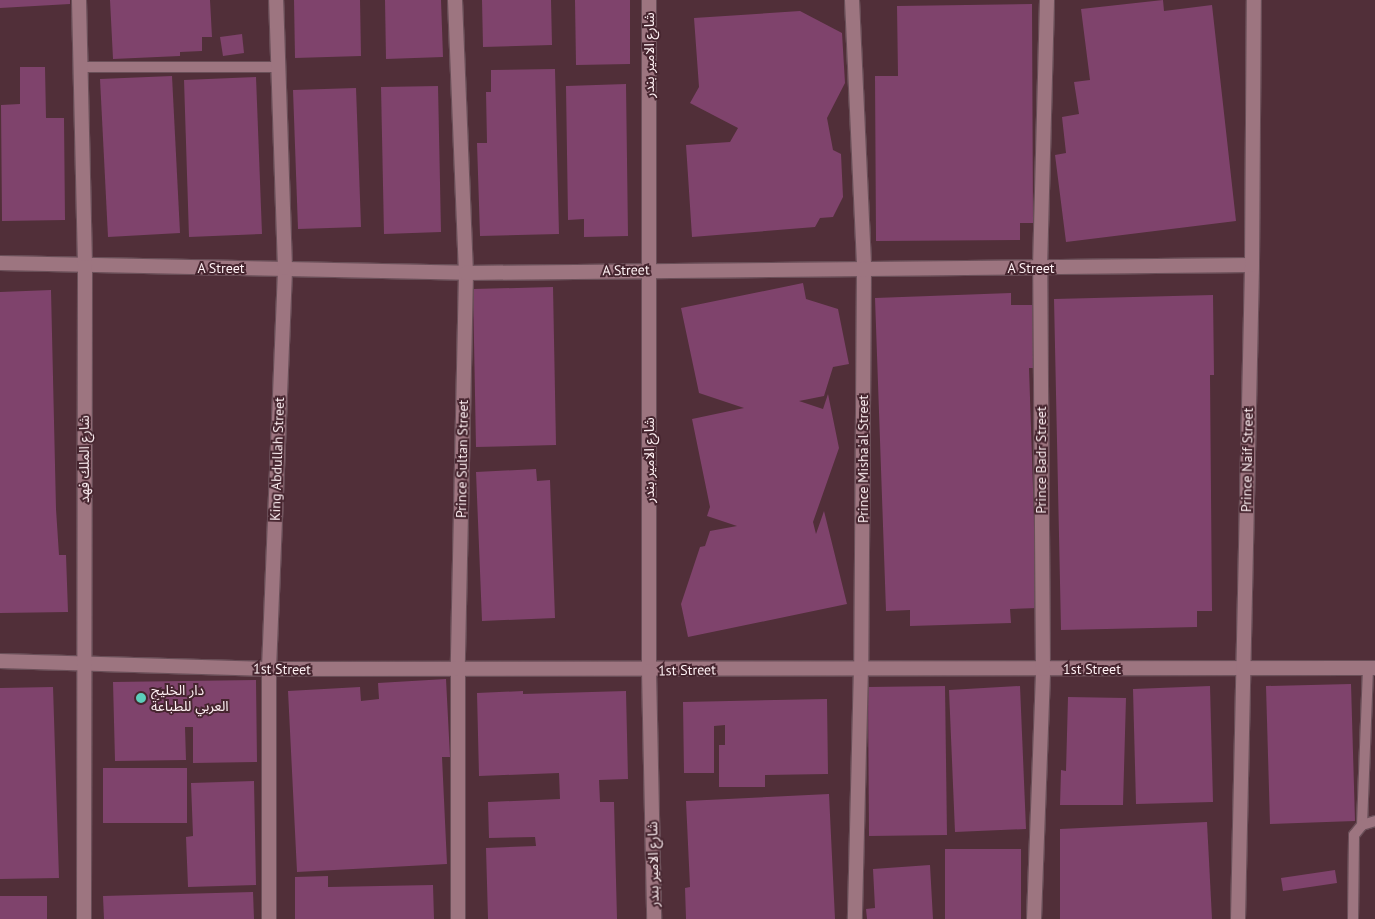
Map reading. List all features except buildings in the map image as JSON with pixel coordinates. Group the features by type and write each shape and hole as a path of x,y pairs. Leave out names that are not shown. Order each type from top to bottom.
{"street":[{"name":"شارع الملك فهد","path":"79,0 85,267 84,919"},
{"name":"King Abdullah Street","path":"269,919 269,669 285,268 276,0"},
{"name":"Prince Sultan Street","path":"455,0 466,273 458,669 458,919"},
{"name":"شارع الامير بندر","path":"649,0 649,671 654,919"},
{"name":"Prince Misha'al Street","path":"852,0 864,268 861,667 855,919"},
{"name":"Prince Badr Street","path":"1034,919 1043,669 1040,268 1047,0"},
{"name":"Prince Naif Street","path":"1238,919 1252,265 1254,0"},
{"name":"A Street","path":"0,263 85,267 285,268 466,273 1252,265"},
{"name":"1st Street","path":"0,661 269,669 649,671 861,667 1043,669 1371,668"}],"lane":[{"path":"80,67 278,67"},
{"path":"1362,825 1371,668"},
{"path":"1353,919 1354,834 1362,825 1375,820"}],"place":[{"name":"دار الخليج العربي للطباعة","path":"141,698"}]}
